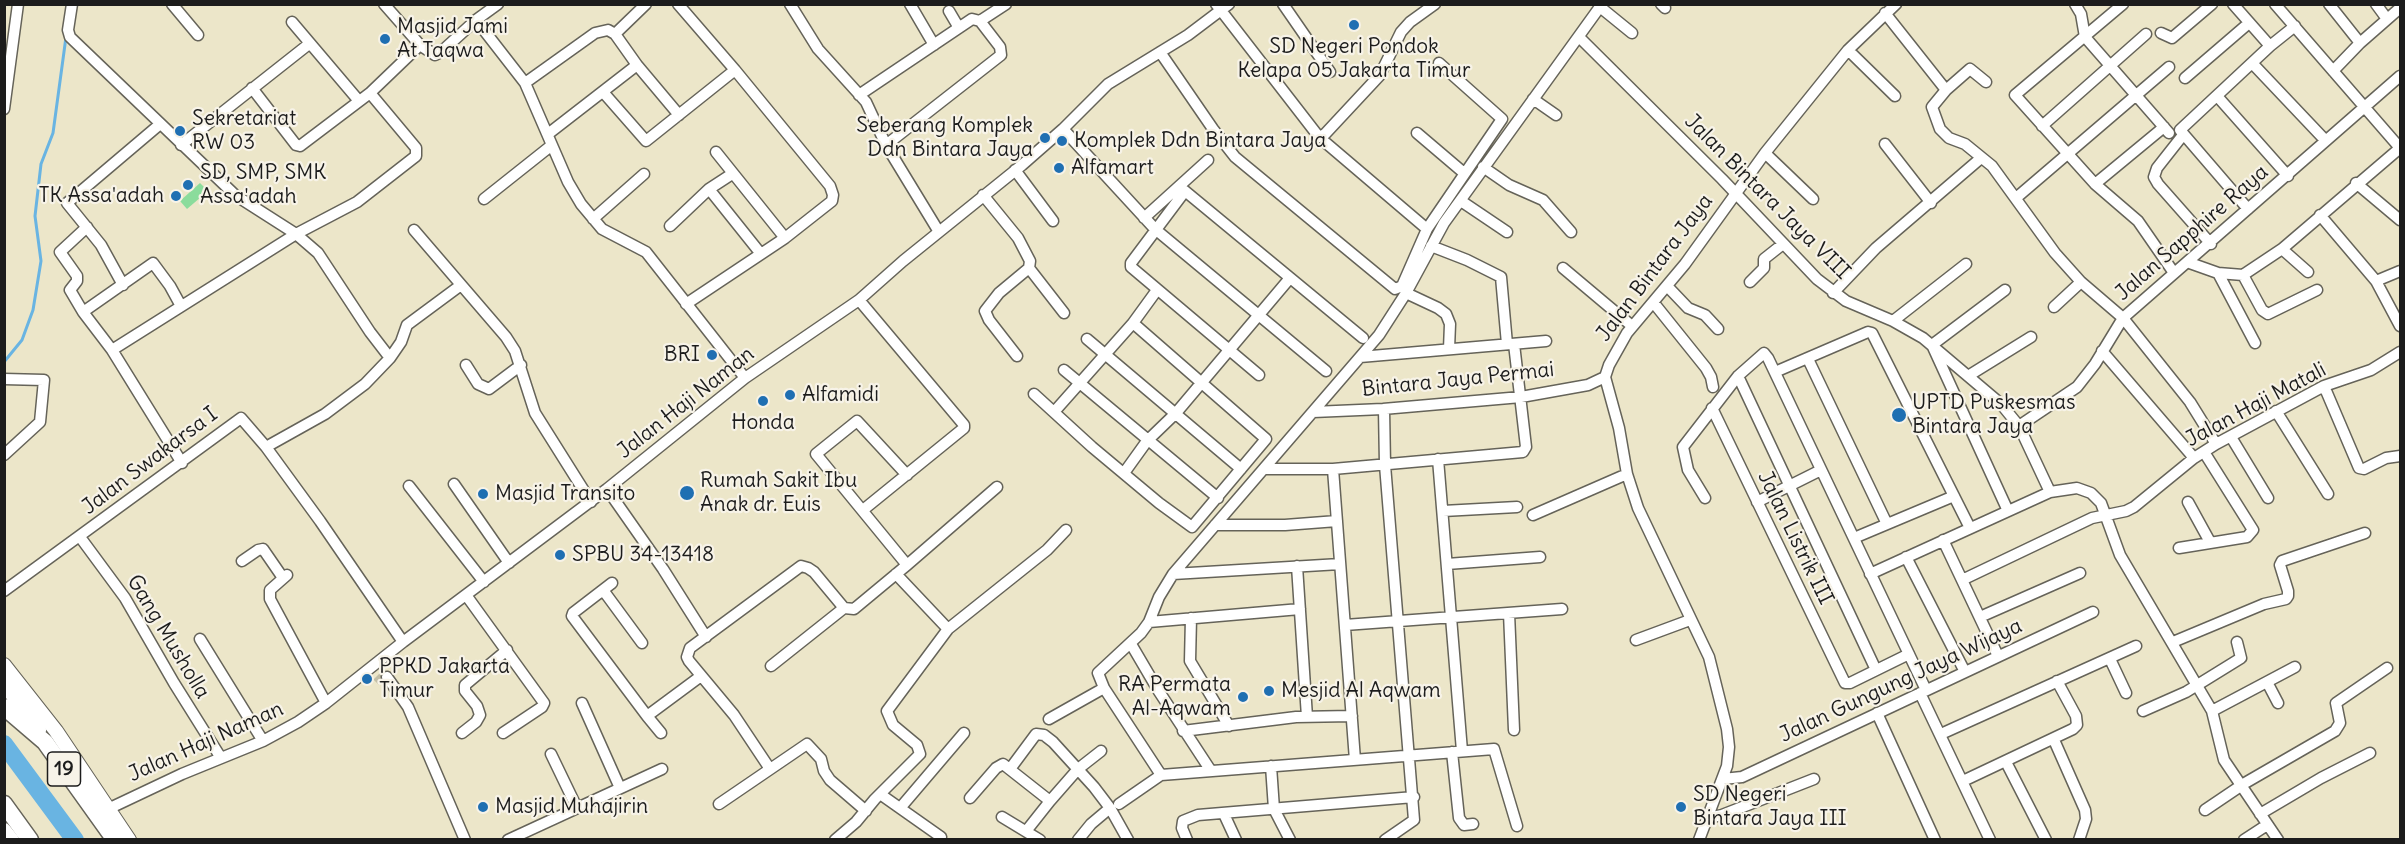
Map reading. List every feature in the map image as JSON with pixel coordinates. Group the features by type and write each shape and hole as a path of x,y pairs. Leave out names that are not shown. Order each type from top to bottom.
{"highway":[{"path":"4,681 23,705 45,742"},
{"name":"19","path":"4,707 45,742 115,840"},
{"path":"4,804 23,839"},
{"path":"4,819 23,839"}],"main road":[{"path":"4,665 56,731 129,840"},
{"path":"4,830 23,839"}],"street":[{"path":"4,109 18,4"},
{"path":"72,4 68,30 70,37 239,198 309,243 325,261 390,358"},
{"path":"172,4 198,35"},
{"path":"384,4 420,45 431,54 438,55 476,20 498,4"},
{"path":"615,34 646,4"},
{"path":"678,4 735,70 832,190 832,201 785,238 686,304"},
{"path":"790,4 818,49 866,102 886,145 939,232"},
{"path":"910,4 933,45"},
{"path":"980,21 1006,4"},
{"path":"1283,4 1330,72"},
{"name":"Jalan Bintara Jaya","path":"1699,840 1723,779 1729,747 1727,729 1709,657 1638,508 1605,377 1609,365 1632,326 1701,242 1765,153 1848,50 1896,4"},
{"path":"2075,4 2081,14 2085,37 2166,130 2095,184"},
{"path":"2123,4 2015,95 2095,184 2138,221 2174,273"},
{"path":"2161,33 2172,38 2212,4"},
{"path":"2233,4 2270,46"},
{"path":"2187,262 2218,273 2243,275 2283,249 2356,183 2400,148 2275,4"},
{"path":"2329,4 2360,43"},
{"path":"2376,4 2387,19"},
{"path":"1222,7 1317,136 1321,137 1380,75 1401,32 1432,5"},
{"path":"1161,775 1104,688 1098,673 1131,644 1149,622 1159,597 1173,574 1380,335 1444,223 1601,5 1632,33"},
{"name":"Jalan Haji Naman","path":"108,808 263,741 380,673 403,642 591,502 745,378 859,300 1063,129 1108,84 1188,35 1222,7"},
{"path":"2332,71 2400,8"},
{"path":"950,11 959,28"},
{"path":"1886,13 1946,90"},
{"path":"859,95 972,19 980,21 1000,47 1002,55 886,145"},
{"path":"476,20 525,83 573,193 593,219 612,236 638,246 646,252 745,378"},
{"path":"292,22 359,101"},
{"path":"2185,78 2249,23"},
{"path":"2248,209 2180,130 2270,46 2295,26"},
{"path":"525,83 595,33 604,30 615,34 637,65 679,115"},
{"path":"2042,126 2146,34"},
{"name":"Jalan Bintara Jaya VIII","path":"1579,37 1833,293 1893,321 1932,345 2001,404 2019,426 2050,492"},
{"path":"181,145 309,44"},
{"path":"252,88 297,146 301,146 370,93 420,45"},
{"path":"1848,50 1895,96"},
{"path":"1160,52 1235,157 1395,289 1402,286 1427,229 1502,119 1439,63"},
{"path":"2252,63 2325,140"},
{"path":"484,199 603,92 637,65"},
{"path":"2016,198 2069,155 2169,67"},
{"path":"1986,82 1970,69 1946,90 1932,107 1940,129 1948,138 1965,144 1992,166 2050,246 2082,282 2123,318 2190,402 2216,444"},
{"path":"603,92 646,141 735,70"},
{"name":"Jalan Sapphire Raya","path":"2019,426 2078,387 2123,318 2211,244 2325,140 2400,76"},
{"path":"112,350 296,234 357,202 417,154 416,148 370,93"},
{"path":"2217,96 2288,176"},
{"path":"1533,99 1556,116"},
{"path":"123,285 101,245 67,203 159,124"},
{"path":"1063,129 1155,229 1326,371"},
{"path":"1417,133 1464,173"},
{"path":"2183,135 2157,168 2154,177 2211,244"},
{"path":"1326,143 1427,229"},
{"path":"1886,144 1931,203"},
{"path":"716,152 785,238"},
{"path":"1765,153 1813,199"},
{"path":"1833,293 1876,248 1981,158"},
{"path":"1144,218 1208,160"},
{"path":"1483,167 1509,185 1543,200 1571,232"},
{"path":"1015,170 1053,220"},
{"path":"593,219 644,174"},
{"path":"669,226 709,189 732,174"},
{"path":"2356,183 2400,219"},
{"path":"709,189 761,254"},
{"path":"1259,375 1130,265 1184,192 1187,191 1363,338"},
{"path":"983,195 1018,238 1030,261 1029,268 999,293 985,310 989,320 1017,356"},
{"path":"1461,201 1507,232"},
{"path":"2320,215 2376,280 2400,326"},
{"path":"87,227 60,252 77,276 77,281 70,290 83,312 112,350 182,462"},
{"path":"414,230 506,337 521,365 535,412 591,502"},
{"path":"1750,282 1764,268 1764,260 1783,244"},
{"path":"1264,469 1333,469 1523,452 1526,447 1521,397 1510,344 1501,277 1431,246"},
{"path":"2283,249 2308,272"},
{"path":"83,312 153,263 182,306"},
{"path":"1893,321 1966,264"},
{"path":"1029,268 1064,313"},
{"path":"1563,268 1632,326"},
{"path":"2376,280 2400,271"},
{"path":"2218,273 2255,344"},
{"path":"2243,275 2262,310 2268,314 2317,290"},
{"path":"1124,473 1147,441 1176,412 1290,278"},
{"path":"2054,307 2082,282"},
{"path":"266,447 337,406 365,384 390,358 401,342 407,325 461,285"},
{"path":"1667,286 1688,308 1705,315 1718,329"},
{"path":"1054,412 1133,323 1157,290"},
{"path":"2005,290 1932,345 2007,511"},
{"path":"1406,293 1446,314 1450,324 1449,349"},
{"path":"859,300 964,421 964,428 863,510"},
{"path":"1653,302 1706,368 1713,387"},
{"path":"1870,332 1875,314"},
{"path":"1034,394 1124,473 1191,527 1266,439 1133,323"},
{"path":"1775,372 1870,332"},
{"path":"1870,332 1874,335 1971,528"},
{"path":"1968,376 2031,337"},
{"path":"1087,339 1176,412 1240,469"},
{"path":"1360,357 1546,341"},
{"path":"2102,351 2199,455 2253,527 2252,533 2247,537 2179,548"},
{"name":"Jalan Haji Matali","path":"1962,580 2092,518 2126,511 2134,507 2216,444 2324,386 2371,370 2400,352"},
{"path":"1705,498 1688,470 1683,447 1738,376 1764,353 1909,654 1941,734 1990,840"},
{"path":"1808,359 1887,524"},
{"path":"466,365 478,384 489,389 521,365"},
{"path":"1064,370 1079,385 1218,498"},
{"path":"1738,376 1876,670 1909,654"},
{"name":"Bintara Jaya Permai","path":"1313,412 1384,409 1521,397 1588,384 1605,377"},
{"path":"4,379 44,380 40,422 4,455"},
{"path":"2324,386 2359,468 2364,470 2386,458 2400,456"},
{"name":"Jalan Listrik III","path":"1712,408 1845,683 1850,683 1876,670"},
{"path":"1384,409 1385,465 1414,797 1414,820 1385,840"},
{"path":"2276,411 2328,494"},
{"name":"Jalan Swakarsa I","path":"4,591 241,418 266,447 327,531 403,642"},
{"path":"907,475 860,422 854,421 816,454 907,565"},
{"path":"2231,437 2268,498"},
{"path":"1438,459 1452,617 1459,818 1464,825 1473,824"},
{"path":"1333,469 1355,760"},
{"path":"1757,502 1821,470"},
{"path":"1533,515 1628,474"},
{"path":"454,484 509,564"},
{"path":"409,486 484,582"},
{"path":"770,769 734,715 689,661 687,652 801,566 814,572 844,608 854,609 997,487"},
{"path":"607,489 663,569 706,637"},
{"path":"1870,574 2050,492 2058,489 2082,489 2098,500 2120,555 2174,642 2212,711 2224,760 2278,840"},
{"path":"1854,538 1954,496"},
{"path":"2188,502 2210,542"},
{"path":"1443,512 1517,507"},
{"path":"1215,525 1285,525 1337,521"},
{"path":"835,840 920,754 917,745 893,725 887,711 948,629 1047,549 1066,530"},
{"path":"2174,642 2264,604 2286,599 2288,591 2280,565 2282,561 2365,533"},
{"name":"Gang Musholla","path":"80,537 125,598 221,758"},
{"path":"1943,540 1998,656"},
{"path":"242,561 263,549 285,576 270,590 270,599 326,703"},
{"path":"1448,564 1540,557"},
{"path":"1906,558 1965,672"},
{"path":"1173,574 1340,564"},
{"path":"1297,566 1307,717"},
{"path":"1980,617 2080,573"},
{"path":"896,574 948,629"},
{"path":"642,643 607,586 573,613 572,616 661,733"},
{"path":"466,595 544,703 542,707 503,733"},
{"path":"771,666 844,608"},
{"path":"1149,622 1300,609"},
{"path":"1345,625 1562,609"},
{"name":"Jalan Gungung Jaya Wijaya","path":"1723,779 1742,777 2093,612"},
{"path":"1509,613 1514,730"},
{"path":"1191,618 1190,661 1229,726"},
{"path":"1636,640 1690,620"},
{"path":"200,639 263,741"},
{"path":"2143,711 2197,685 2241,657 2237,642"},
{"path":"1131,644 1183,731 1211,771"},
{"path":"1941,734 2136,646"},
{"path":"462,733 476,722 480,715 477,706 465,691 465,686 507,650"},
{"path":"2110,659 2126,693"},
{"path":"2212,711 2295,667"},
{"path":"2205,810 2242,785 2335,731 2340,723 2336,703 2387,668"},
{"path":"380,673 402,711 412,719 465,840"},
{"path":"647,716 701,676"},
{"path":"1963,781 2054,740 2073,729 2077,724 2076,716 2057,681"},
{"path":"2266,682 2278,703"},
{"path":"1049,719 1104,688"},
{"path":"582,703 620,788"},
{"path":"1877,713 1935,840"},
{"path":"1183,731 1307,717 1352,716"},
{"path":"901,807 964,733"},
{"path":"1010,769 1032,738 1038,734 1044,735 1114,806 1128,840"},
{"path":"2054,740 2085,810 2086,819 2079,840"},
{"path":"719,804 806,744 810,744 830,780 866,811"},
{"path":"1078,840 1091,824 1161,775 1494,748 1517,826"},
{"path":"1027,830 1078,770 1101,751"},
{"path":"2260,814 2321,778 2370,753"},
{"path":"551,754 577,808"},
{"path":"2007,762 2046,840"},
{"path":"970,798 1000,764 1010,769 1050,801"},
{"path":"1271,766 1274,809 1290,840"},
{"path":"508,840 662,769"},
{"path":"1723,818 1814,779"},
{"path":"880,794 941,837"},
{"path":"1187,840 1182,828 1183,821 1198,815 1414,797"},
{"path":"1706,821 1776,802"},
{"path":"1224,814 1236,840"},
{"path":"1002,817 1027,830 1040,840"},
{"path":"2244,840 2266,825"}],"green space":[{"path":"200,183 208,191 187,209 180,201"}],"waterway":[{"path":"4,362 22,340 33,310 41,261 35,216 41,164 53,133 66,37"},
{"path":"4,744 75,840"}],"tunnel":[{"path":"377,676 382,681"}],"place":[{"name":"SD Negeri Pondok Kelapa 05 Jakarta Timur","path":"1354,25"},
{"name":"Masjid Jami At Taqwa","path":"385,39"},
{"name":"Sekretariat RW 03","path":"180,131"},
{"name":"Seberang Komplek Ddn Bintara Jaya","path":"1045,138"},
{"name":"Komplek Ddn Bintara Jaya","path":"1062,141"},
{"name":"Alfamart","path":"1059,168"},
{"name":"SD, SMP, SMK Assa'adah","path":"188,185"},
{"name":"TK Assa'adah","path":"176,196"},
{"name":"BRI","path":"712,355"},
{"name":"Alfamidi","path":"790,395"},
{"name":"Honda","path":"763,401"},
{"name":"UPTD Puskesmas Bintara Jaya","path":"1899,415"},
{"name":"Rumah Sakit Ibu Anak dr. Euis","path":"687,493"},
{"name":"Masjid Transito","path":"483,494"},
{"name":"SPBU 34-13418","path":"560,555"},
{"name":"PPKD Jakarta Timur","path":"367,679"},
{"name":"Mesjid Al Aqwam","path":"1269,691"},
{"name":"RA Permata Al-Aqwam","path":"1243,697"},
{"name":"Masjid Muhajirin","path":"483,807"},
{"name":"SD Negeri Bintara Jaya III","path":"1681,807"}]}
